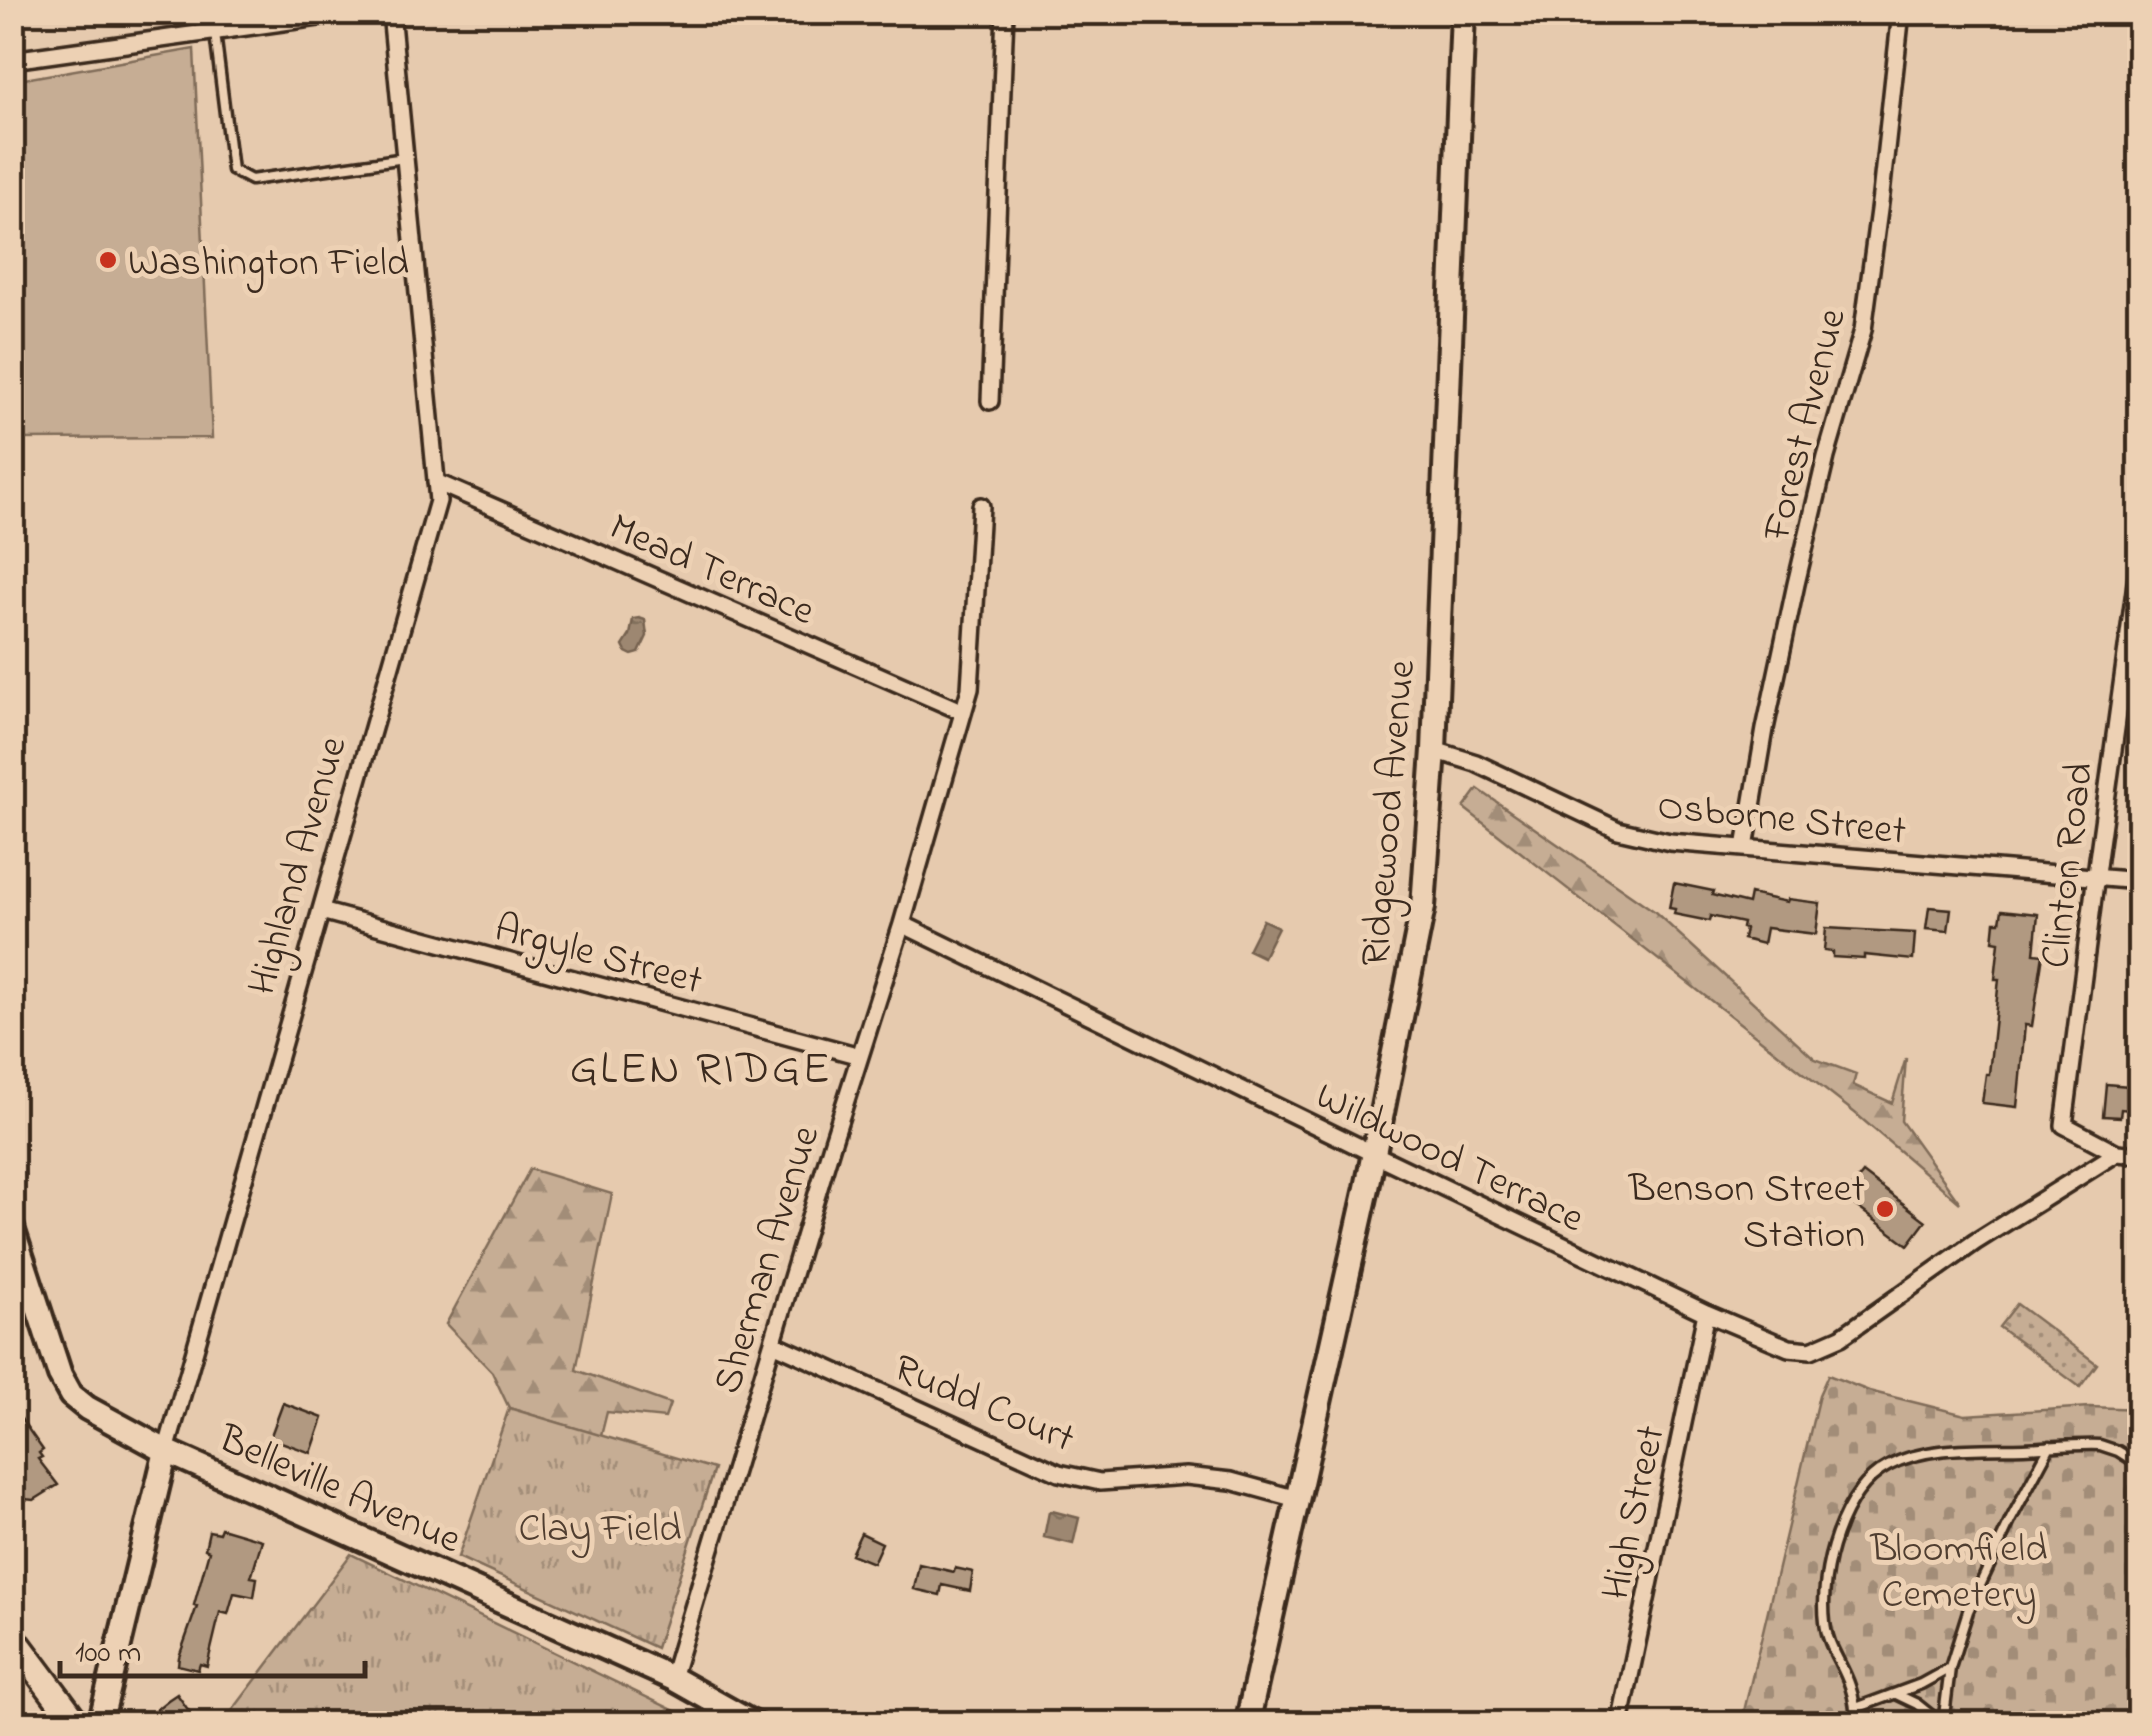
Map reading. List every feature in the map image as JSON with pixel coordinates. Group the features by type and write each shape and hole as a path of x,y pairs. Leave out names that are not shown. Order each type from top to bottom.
{"main road":[{"path":"12,1638 77,1724"}],"street":[{"path":"12,60 215,32 265,19 354,12"},
{"name":"Highland Avenue","path":"100,1724 166,1451 438,501 391,12"},
{"path":"990,401 1004,12"},
{"name":"Ridgewood Avenue","path":"1247,1724 1418,940 1433,760 1463,12"},
{"name":"Forest Avenue","path":"1744,848 1796,584 1826,457 1863,330 1901,12"},
{"name":"Mead Terrace","path":"436,482 963,712"},
{"name":"Sherman Avenue","path":"672,1678 970,689 981,506"},
{"name":"Clinton Road","path":"2117,1152 2064,1125 2140,554"},
{"name":"Osborne Street","path":"1433,760 1476,764 1618,830 1670,842 2140,881"},
{"name":"Argyle Street","path":"320,911 860,1056"},
{"name":"Wildwood Terrace","path":"902,924 1706,1313 1789,1348 1811,1350 1841,1337 1986,1235 2117,1152"},
{"path":"2117,1152 2140,1155"},
{"name":"Belleville Avenue","path":"12,1228 60,1375 72,1395 88,1408 166,1451 672,1678 754,1724"},
{"name":"High Street","path":"1620,1724 1706,1313"},
{"name":"Rudd Court","path":"773,1343 1059,1473 1100,1482 1186,1476 1231,1481 1297,1499"}],"lane":[{"path":"215,32 232,170 251,180 405,158"},
{"path":"1856,1724 1850,1684 1824,1624 1825,1596 1836,1536 1868,1480 1888,1466 1926,1454 1978,1449 2100,1445 2140,1465"},
{"path":"1942,1724 1950,1668 1968,1611 2050,1446"},
{"path":"1856,1708 1921,1684 1950,1668"},
{"path":"1894,1694 1917,1704 1942,1724"}],"green space":[{"name":"Washington Field","path":"194,49 212,438 13,439 13,81"},
{"path":"1478,789 1654,911 1815,1059 1856,1074 1853,1085 1892,1103 1906,1058 1901,1121 1960,1203 1855,1113 1464,808"},
{"path":"530,1169 612,1194 576,1370 670,1404 665,1418 607,1412 601,1436 509,1408 492,1372 446,1324"},
{"path":"2017,1304 2097,1364 2080,1387 1999,1327"},
{"name":"Bloomfield Cemetery","path":"1828,1375 1869,1391 1965,1415 2090,1407 2139,1409 2139,1723 1741,1724 1819,1395"},
{"name":"Clay Field","path":"509,1408 714,1469 656,1648 458,1557"},
{"path":"351,1554 700,1723 223,1723"}],"water":[{"path":"633,619 645,620 647,636 639,653 632,655 623,646"},
{"path":"1263,920 1278,927 1263,957 1248,950"},
{"path":"1052,1511 1079,1518 1073,1544 1044,1537"}],"building":[{"path":"1674,883 1748,904 1750,894 1787,902 1788,899 1820,903 1816,934 1766,928 1763,944 1743,939 1743,923 1674,914 1675,909 1669,908"},
{"path":"1929,907 1951,909 1948,931 1926,929"},
{"path":"2002,910 2038,914 2034,953 2043,954 2032,1026 2025,1025 2017,1107 1982,1103 1999,979 1995,979 1999,942 1993,941 1995,922 2000,922"},
{"path":"1826,928 1915,933 1913,960 1864,955 1864,959 1833,957 1833,952 1824,951"},
{"path":"2106,1084 2140,1087 2140,1111 2121,1109 2120,1117 2103,1116"},
{"name":"Benson Street Station","path":"1863,1173 1926,1221 1908,1245 1844,1197"},
{"path":"283,1403 323,1418 311,1453 270,1438"},
{"path":"12,1406 43,1450 38,1459 58,1485 34,1500 24,1499 12,1506"},
{"path":"221,1528 262,1540 251,1577 257,1578 254,1597 234,1593 228,1614 220,1612 207,1666 200,1664 198,1670 178,1665 179,1657 197,1606 194,1605 209,1551 205,1549 209,1531 219,1533"},
{"path":"861,1533 882,1543 873,1563 851,1554"},
{"path":"919,1564 973,1572 970,1591 942,1585 940,1595 914,1589"},
{"path":"177,1694 198,1724 138,1724 168,1700"}],"place":[{"name":"Washington Field","path":"108,260"},
{"name":"Benson Street Station","path":"1885,1209"}],"district":[{"name":"GLEN RIDGE","path":"701,1066"}]}
